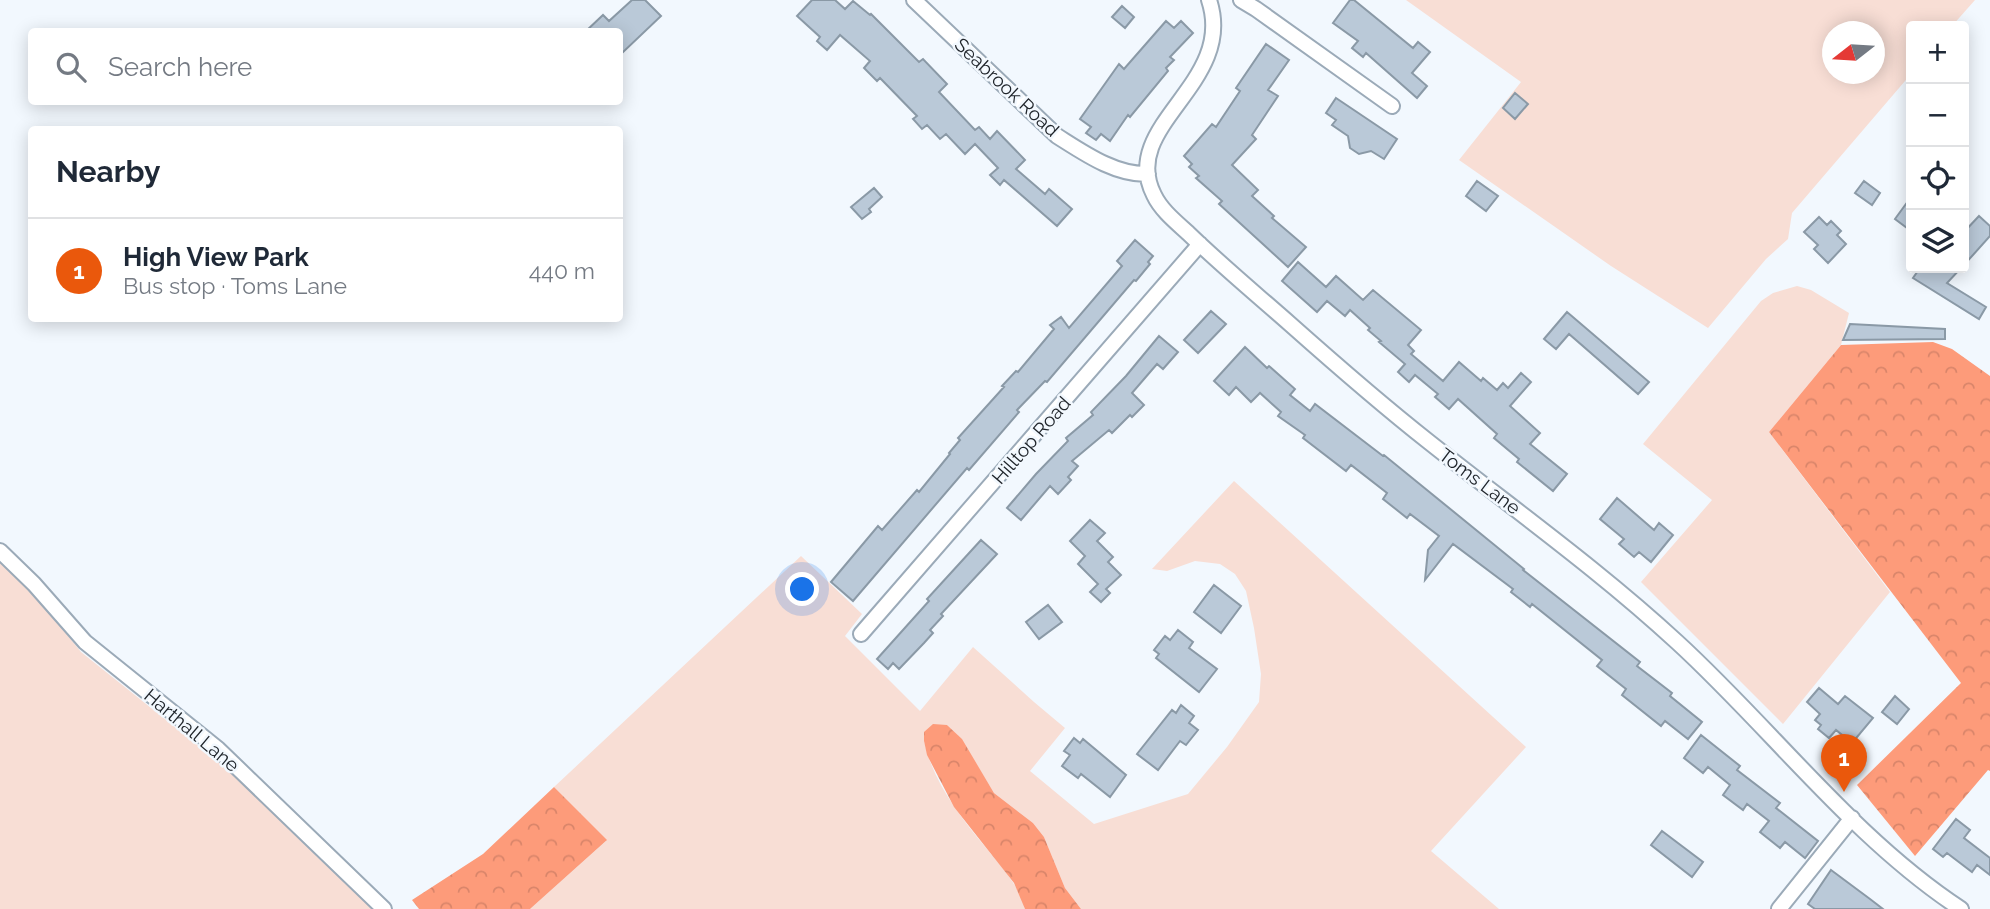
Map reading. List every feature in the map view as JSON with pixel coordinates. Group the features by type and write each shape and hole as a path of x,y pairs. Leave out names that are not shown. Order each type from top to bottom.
{"street":[{"name":"Seabrook Road","path":"914,0 1058,136 1082,152 1120,170 1148,174"},
{"path":"1241,0 1392,106"},
{"path":"1148,174 1148,155 1156,134 1194,82 1211,48 1214,28 1213,1"},
{"name":"Toms Lane","path":"1148,174 1160,204 1200,244 1427,441 1555,538 1679,643 1852,818 1917,877 1961,909"},
{"name":"Hilltop Road","path":"861,634 1200,244"},
{"name":"Harthall Lane","path":"0,551 34,584 85,642 218,749 384,909"},
{"path":"1779,909 1852,818"}],"shaded area":[{"path":"1406,0 1975,0 1956,21 1906,21 1906,80 1792,213 1788,239 1766,259 1708,328 1611,266 1459,160 1521,82"},
{"path":"1797,286 1811,290 1849,313 1841,345 1769,432 1890,592 1783,724 1641,582 1712,500 1643,444 1761,301 1773,293"},
{"path":"1234,481 1526,747 1431,851 1499,909 1081,909 1065,888 1044,837 1033,823 994,793 961,739 947,725 924,741 934,771 958,812 1014,884 1025,909 530,909 606,841 554,787 801,556 862,614 845,636 920,711 973,647 1065,728 1030,771 1094,824 1188,794 1227,747 1259,702 1261,674 1254,628 1246,591 1235,574 1220,564 1195,561 1167,571 1152,569"},
{"path":"0,556 15,570 81,652 250,787 306,845 377,909 0,909"}],"green space":[{"path":"1933,342 1952,349 1990,376 1990,771 1988,770 1915,856 1857,785 1961,683 1769,432 1841,345"},
{"path":"933,724 947,725 962,739 994,793 1033,823 1044,837 1065,888 1081,909 1025,909 1014,883 954,807 927,755 924,732"},
{"path":"554,787 607,840 530,909 419,909 412,900 483,854"}],"building":[{"path":"632,0 645,0 661,16 623,52 623,28 589,28 603,15 609,21"},
{"path":"812,0 835,0 845,9 853,1 871,14 919,62 923,59 947,84 939,92 975,130 979,127 990,139 997,131 1025,160 1016,169 1045,194 1049,189 1072,209 1057,226 1004,180 1000,185 990,175 998,168 975,144 965,154 946,134 940,139 927,125 922,129 913,119 917,116 880,78 877,81 864,68 870,61 840,35 827,50 817,41 820,37 797,16"},
{"path":"1350,0 1354,0 1413,48 1418,42 1430,52 1412,73 1427,86 1417,98 1366,53 1363,57 1352,48 1358,41 1333,23"},
{"path":"1122,6 1134,17 1125,28 1112,17"},
{"path":"1166,21 1174,28 1181,21 1193,33 1170,57 1174,60 1166,68 1168,71 1130,117 1128,115 1110,141 1101,134 1096,140 1086,133 1091,127 1080,119 1119,64 1124,69"},
{"path":"1266,44 1289,60 1268,90 1278,96 1252,135 1256,139 1232,165 1258,190 1252,196 1274,216 1272,218 1306,247 1288,267 1219,204 1222,201 1196,178 1199,176 1189,167 1192,164 1184,156 1212,124 1216,127 1240,91 1236,88"},
{"path":"1515,93 1528,104 1515,119 1503,108"},
{"path":"1336,98 1397,139 1384,159 1371,151 1359,154 1350,148 1348,136 1332,125 1336,120 1326,113"},
{"path":"1477,181 1498,196 1486,211 1466,196"},
{"path":"1864,181 1880,193 1872,205 1855,193"},
{"path":"874,188 882,197 862,219 851,207"},
{"path":"1906,204 1906,227 1895,219"},
{"path":"1979,216 1990,226 1990,236 1969,259 1969,227"},
{"path":"1819,217 1827,225 1831,221 1841,231 1837,235 1846,244 1828,263 1814,249 1818,245 1804,232"},
{"path":"1135,240 1153,256 1148,262 1150,264 1047,382 1017,410 1019,412 969,470 967,468 853,601 831,582 878,526 882,530 917,490 919,492 950,454 960,440 958,438 1054,329 1050,325 1061,317 1069,328 1122,266 1117,261"},
{"path":"1298,262 1326,287 1336,276 1363,300 1373,290 1421,330 1408,345 1414,351 1411,354 1443,381 1459,362 1481,381 1483,378 1497,390 1503,383 1508,388 1521,373 1531,382 1510,406 1540,433 1530,444 1567,474 1553,491 1517,462 1519,459 1494,438 1497,434 1458,399 1449,409 1435,397 1438,394 1415,375 1409,382 1398,372 1405,364 1379,342 1381,341 1368,330 1370,328 1350,310 1345,316 1327,301 1317,312 1282,281"},
{"path":"1916,273 1956,273 1947,283 1986,307 1979,319 1913,278"},
{"path":"1211,311 1226,324 1198,353 1184,340"},
{"path":"1567,312 1649,382 1638,394 1569,334 1556,349 1544,339"},
{"path":"1850,324 1945,329 1945,339 1843,340"},
{"path":"1159,336 1178,352 1163,369 1157,364 1132,393 1144,405 1112,433 1109,430 1072,461 1078,466 1068,477 1071,480 1058,494 1050,486 1021,520 1007,508 1068,441 1066,438 1093,415 1091,412"},
{"path":"1245,347 1295,389 1290,395 1310,411 1315,404 1384,455 1640,662 1637,666 1672,693 1670,696 1702,722 1688,739 1665,721 1661,726 1622,695 1626,689 1597,666 1602,660 1532,604 1530,607 1511,592 1513,589 1453,544 1425,580 1428,550 1439,536 1410,514 1407,518 1383,499 1387,493 1351,465 1346,471 1303,438 1305,435 1278,416 1281,412 1260,393 1251,402 1236,387 1229,395 1214,381"},
{"path":"1617,498 1654,530 1659,523 1673,535 1651,562 1639,552 1634,557 1619,544 1624,539 1600,519"},
{"path":"1090,520 1105,533 1097,541 1113,557 1108,562 1121,575 1106,589 1110,593 1101,602 1090,592 1098,584 1078,564 1085,556 1070,541"},
{"path":"981,540 997,554 941,614 943,616 930,630 933,633 924,643 899,669 893,663 888,669 877,659"},
{"path":"1214,585 1241,606 1221,633 1194,612"},
{"path":"1048,605 1062,622 1039,639 1026,622"},
{"path":"1178,630 1193,642 1189,648 1217,669 1199,692 1156,658 1159,654 1154,650 1165,636 1170,640"},
{"path":"1819,688 1838,704 1845,696 1873,718 1852,743 1836,730 1829,738 1818,729 1821,725 1815,720 1820,714 1807,702"},
{"path":"1895,696 1909,709 1897,724 1882,712"},
{"path":"1181,705 1194,716 1189,723 1198,730 1186,745 1180,741 1158,770 1137,754 1172,710 1176,713"},
{"path":"1701,735 1740,766 1737,770 1780,803 1776,808 1818,841 1805,858 1785,842 1780,848 1760,832 1769,821 1747,804 1743,810 1723,795 1730,785 1708,767 1703,773 1684,758"},
{"path":"1074,738 1080,743 1083,739 1126,775 1110,797 1081,774 1078,778 1062,766 1070,755 1064,751"},
{"path":"1956,819 1970,830 1964,838 1990,858 1990,875 1977,865 1972,872 1947,853 1943,857 1933,849"},
{"path":"1662,831 1703,862 1692,877 1651,845"},
{"path":"1831,870 1883,909 1815,909 1808,904"}],"place":[{"name":"High View Park","path":"1844,792"}]}
